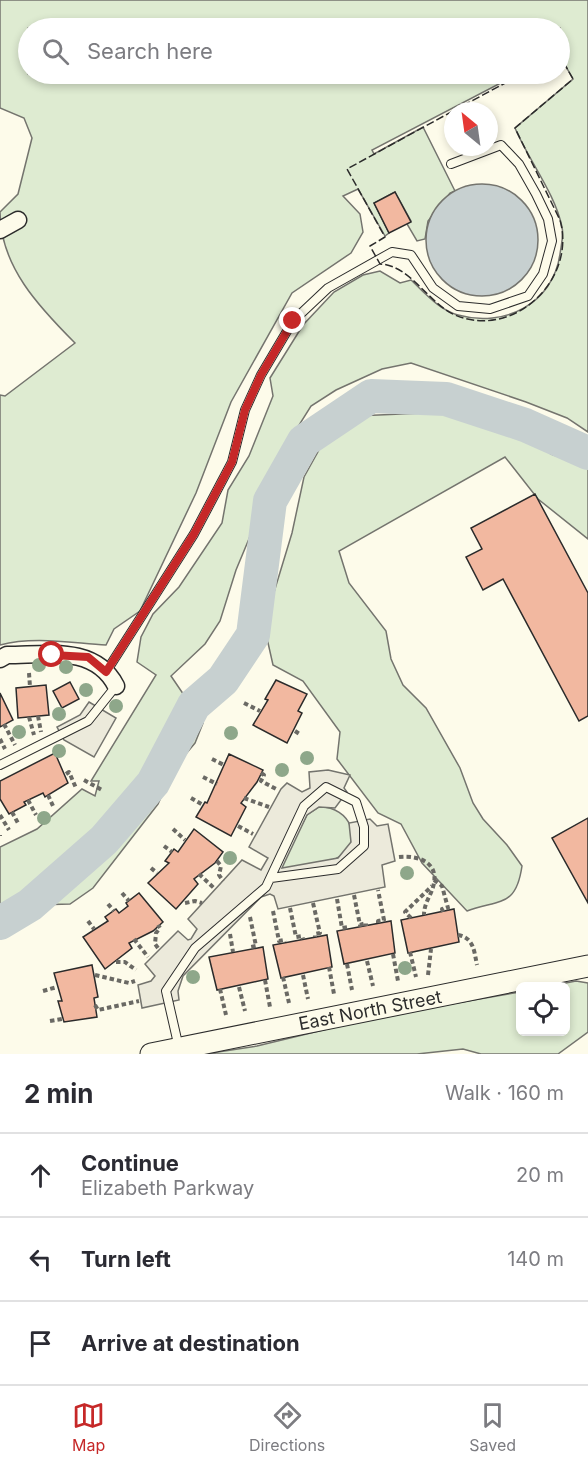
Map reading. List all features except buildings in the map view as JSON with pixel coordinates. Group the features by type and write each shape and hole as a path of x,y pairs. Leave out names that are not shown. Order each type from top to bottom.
{"street":[{"path":"0,230 18,220"},
{"path":"0,659 8,655 88,657 111,679"},
{"name":"East North Street","path":"151,1054 588,966"}],"lane":[{"path":"0,765 88,721 232,462 245,410 261,375 293,321 328,288 392,252 411,255 433,288 458,306 490,309 528,296 543,274 552,241 548,219 519,164 501,145 451,164"},
{"path":"179,1048 166,991 195,948 267,887 271,878 304,806 326,787 356,802 364,827 364,846 356,854 338,869 271,878"}],"path":[{"path":"28,673 30,687"},
{"path":"244,703 260,711"},
{"path":"38,716 41,732"},
{"path":"29,717 34,735"},
{"path":"4,724 15,745"},
{"path":"295,731 301,735"},
{"path":"0,739 6,750"},
{"path":"212,759 224,765"},
{"path":"66,774 69,772 76,788"},
{"path":"261,773 264,776 261,781 278,790"},
{"path":"203,777 217,784"},
{"path":"84,780 102,790"},
{"path":"48,795 53,806"},
{"path":"191,798 203,805"},
{"path":"244,798 269,807"},
{"path":"28,800 36,815"},
{"path":"12,812 19,825"},
{"path":"0,815 9,830"},
{"path":"238,826 253,834"},
{"path":"173,829 185,840"},
{"path":"164,846 172,852"},
{"path":"399,857 416,856 429,864 434,882 426,902 424,915"},
{"path":"217,861 222,866 219,875 223,881"},
{"path":"151,868 157,873"},
{"path":"199,874 215,889"},
{"path":"434,882 442,886 448,908 442,909 443,912"},
{"path":"411,918 405,912 434,882"},
{"path":"378,890 384,920 378,923"},
{"path":"122,893 129,902"},
{"path":"354,895 360,925 366,923 366,926"},
{"path":"337,898 342,928 348,929"},
{"path":"184,903 195,901 202,903"},
{"path":"314,903 320,933 315,934 315,937"},
{"path":"108,904 114,911"},
{"path":"290,908 297,938 302,936 303,939"},
{"path":"273,911 279,941 284,940 285,942"},
{"path":"250,916 256,946 251,949"},
{"path":"88,921 94,928"},
{"path":"158,925 160,928 156,933 155,944 158,948"},
{"path":"230,933 233,952"},
{"path":"458,935 467,938 473,945 477,965"},
{"path":"134,939 148,957"},
{"path":"428,975 430,949"},
{"path":"410,952 416,977"},
{"path":"393,954 398,981"},
{"path":"367,961 372,986"},
{"path":"116,962 125,962 136,970"},
{"path":"347,964 352,990"},
{"path":"329,967 334,994"},
{"path":"95,975 129,982 135,981"},
{"path":"303,975 308,999"},
{"path":"283,977 289,1003"},
{"path":"265,980 270,1007"},
{"path":"43,991 57,987"},
{"path":"239,987 245,1011"},
{"path":"220,989 226,1015"},
{"path":"95,1005 98,1010 139,1001"},
{"path":"50,1021 62,1019"}],"green space":[{"path":"0,0 588,0 588,432 567,418 526,402 411,363 382,369 336,390 311,406 294,433 278,470 264,494 220,621 205,644 171,676 203,723 195,743 174,768 158,804 93,888 70,904 0,906 0,847 37,829 82,789 95,796 99,781 91,781 156,675 137,662 141,637 153,614 179,587 222,523 228,490 249,456 273,396 270,378 303,325 334,292 363,275 380,271 400,283 411,280 432,300 451,313 475,318 509,315 537,299 548,286 560,254 563,230 548,189 515,128 567,84 570,84 573,79 570,74 570,18 18,18 18,84 499,84 464,102 444,102 444,113 372,150 374,154 423,127 455,191 450,193 428,221 425,239 417,241 407,224 411,221 395,192 374,203 389,233 385,236 358,189 343,196 360,214 363,232 351,253 292,293 231,402 196,493 140,611 114,629 106,645 26,641 0,645 0,395 5,396 75,343 35,300 24,284 14,268 2,232 0,212 18,194 32,138 24,118 0,108"},
{"path":"448,412 477,418 530,437 551,454 588,467 588,539 538,499 505,457 339,551 349,583 386,631 391,659 403,685 426,708 460,768 473,803 483,819 507,845 522,866 516,889 511,895 498,902 467,911 422,863 401,824 378,813 337,759 340,732 303,681 273,665 264,625 292,533 304,477 324,441 355,416"},
{"path":"319,807 330,808 346,818 352,834 347,851 326,862 284,870 281,865 307,815"},
{"path":"570,982 588,983 588,1032 558,1054 481,1054 463,1049 417,1054 205,1054 257,1046 381,1016 516,993 516,1036 570,1036"}],"shaded area":[{"path":"482,184 504,188 522,200 534,218 538,240 534,262 522,280 504,292 482,296 460,292 442,280 430,262 426,240 430,218 442,200 460,188"},
{"path":"89,702 116,718 94,757 64,740 57,727 80,715"},
{"path":"328,770 350,775 344,788 347,792 335,808 319,807 307,815 282,868 338,858 351,842 349,823 370,819 377,826 388,824 395,861 382,865 385,887 278,909 274,896 270,894 261,897 183,976 178,991 179,1000 142,1008 138,985 151,981 155,976 145,964 178,931 188,940 191,939 197,929 188,919 242,860 261,870 268,858 249,847 281,789 287,783 302,792 310,788 309,772"}],"waterway":[{"path":"0,923 30,905 104,840 153,783 194,705 223,680 253,635 270,501 304,441 371,396 446,399 525,425 588,453"}],"fence":[{"path":"570,74 573,79 570,82"},
{"path":"470,102 503,84"},
{"path":"444,116 347,169 385,237 370,246 380,264 391,266 410,277 436,302 455,315 477,321 498,319 518,312 536,299 550,283 559,264 563,242 560,220 515,128 567,84"}],"route":[{"path":"52,655 88,657 106,672 194,534 232,462 245,410 261,375 293,321"}]}
